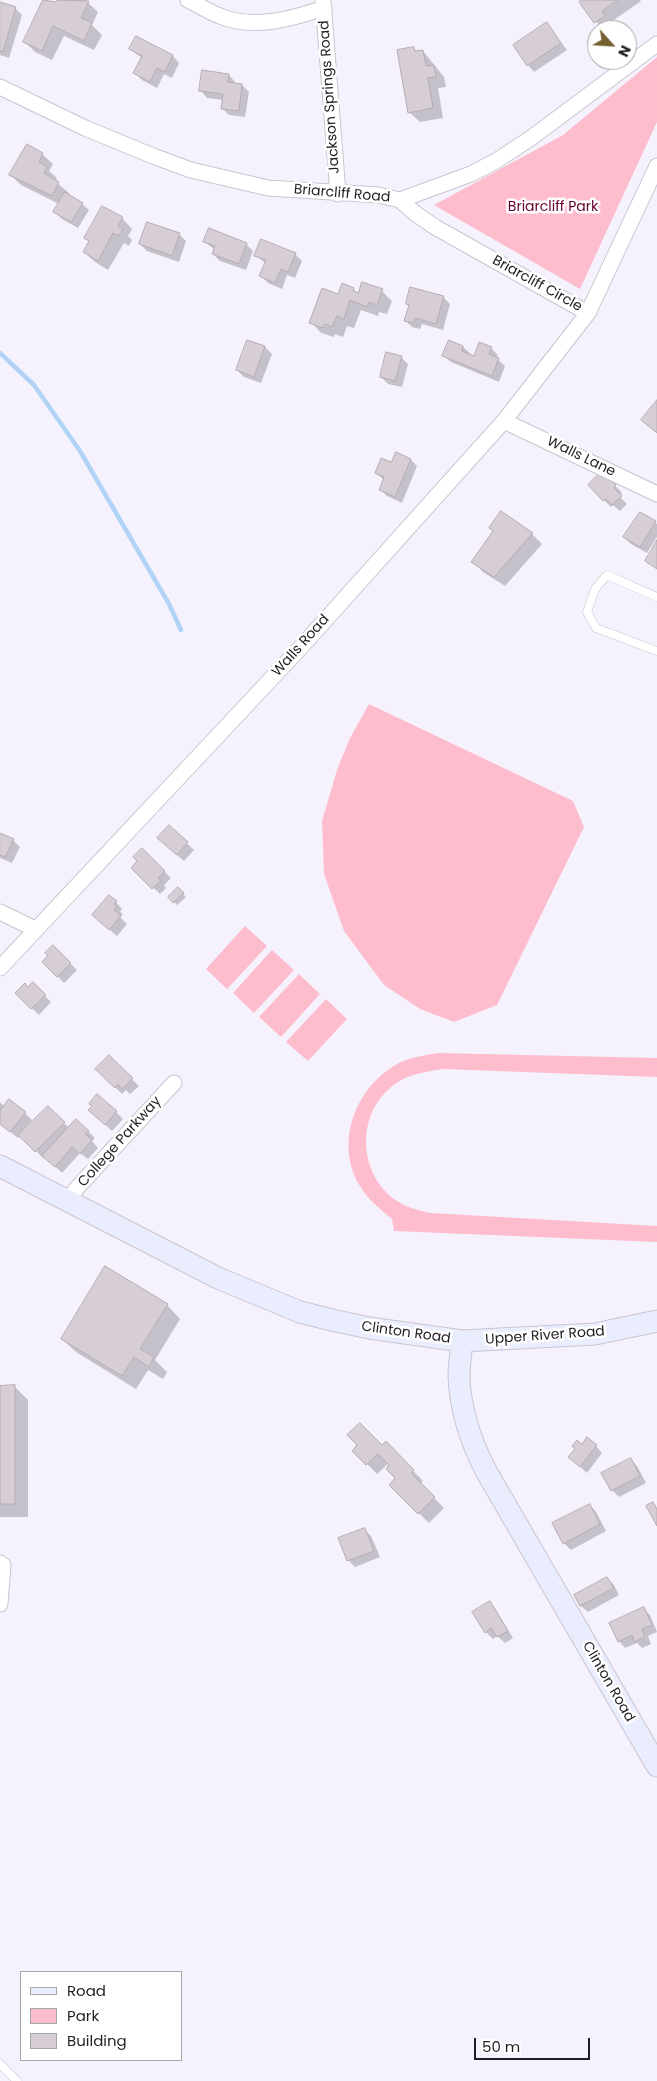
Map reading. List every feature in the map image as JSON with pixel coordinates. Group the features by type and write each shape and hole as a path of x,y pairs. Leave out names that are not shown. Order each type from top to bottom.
{"street":[{"path":"188,0 221,17 262,23 286,19 323,4"},
{"name":"Jackson Springs Road","path":"323,4 338,194"},
{"name":"Briarcliff Road","path":"0,87 85,128 191,170 268,188 378,196 400,200 471,174 496,161 531,138 657,44"},
{"name":"Briarcliff Circle","path":"400,200 435,227 588,313 657,166"},
{"name":"Walls Road","path":"0,968 302,646 504,421 588,313"},
{"name":"Walls Lane","path":"504,421 657,494"},
{"path":"0,912 36,930"},
{"name":"College Parkway","path":"68,1202 76,1189 174,1083"},
{"name":"Clinton Road","path":"0,1166 218,1278 300,1312 369,1328 462,1341 459,1377 465,1414 473,1445 486,1471 657,1766"},
{"name":"Upper River Road","path":"462,1341 595,1334 657,1321"},
{"path":"0,1562 3,1565 0,1604"}],"lane":[{"path":"657,597 607,575 595,589 587,612 596,628 657,651"},
{"path":"0,2064 17,2081"}],"green space":[{"name":"Briarcliff Park","path":"657,57 657,122 580,289 434,205 563,135"},
{"path":"369,704 573,801 584,827 497,1005 454,1022 420,1009 384,985 344,931 324,874 322,821 337,770 350,738"},
{"path":"245,926 267,946 227,989 206,969"},
{"path":"272,950 294,970 254,1013 233,993"},
{"path":"299,974 320,994 281,1037 259,1017"},
{"path":"326,999 347,1019 308,1061 286,1042"},
{"path":"438,1053 657,1058 657,1077 443,1069 419,1073 405,1078 390,1088 379,1100 371,1115 367,1130 366,1147 369,1163 376,1178 391,1197 407,1206 431,1213 657,1226 657,1242 394,1231 392,1219 370,1200 360,1186 352,1169 349,1151 354,1115 372,1084 385,1072 405,1060"}],"building":[{"path":"43,0 56,2 57,0 89,1 81,18 92,23 84,41 53,26 42,51 23,42"},
{"path":"582,0 618,0 602,11 605,16 599,20 592,20 579,2"},
{"path":"0,2 16,7 3,52 0,51"},
{"path":"547,22 561,43 527,66 513,45"},
{"path":"136,36 173,55 165,72 157,68 150,82 133,73 142,56 129,49"},
{"path":"414,47 415,51 423,50 426,66 434,65 436,77 428,78 433,108 408,113 397,50"},
{"path":"202,70 229,74 228,82 242,84 239,111 221,109 223,94 199,91"},
{"path":"27,144 43,153 39,162 47,167 44,173 59,182 52,196 9,175"},
{"path":"65,192 83,203 71,222 53,212"},
{"path":"102,206 123,217 118,226 123,229 118,236 113,233 98,261 83,252 89,241 84,238"},
{"path":"147,222 180,233 172,256 139,244"},
{"path":"209,228 247,243 239,264 212,254 215,246 203,242"},
{"path":"261,239 296,253 288,272 281,269 275,283 259,276 266,260 254,256"},
{"path":"362,282 383,289 377,305 369,302 367,307 350,300 344,319 337,316 332,327 325,324 323,328 309,323 322,288 338,294 342,283 354,288 353,291 358,293"},
{"path":"410,287 444,296 436,324 415,318 414,323 404,321 409,305 406,304"},
{"path":"247,340 265,346 254,377 236,370"},
{"path":"449,340 463,346 462,351 474,356 479,342 492,347 489,354 499,358 492,376 442,356"},
{"path":"386,352 402,356 395,381 380,377"},
{"path":"657,400 657,433 641,420"},
{"path":"396,452 411,459 395,497 379,490 384,477 375,473 381,458 391,462"},
{"path":"602,471 616,485 614,488 622,496 612,505 606,499 603,501 588,485"},
{"path":"501,511 533,533 494,577 471,562 493,531 489,528"},
{"path":"640,512 656,521 640,547 623,537"},
{"path":"657,540 657,569 645,561"},
{"path":"169,825 188,842 177,855 157,838"},
{"path":"0,833 14,839 5,857 0,855"},
{"path":"142,848 165,871 158,878 161,880 152,889 131,868 137,861 133,857"},
{"path":"178,887 184,893 173,903 168,897"},
{"path":"109,895 117,901 114,904 117,907 114,910 121,916 109,930 92,915"},
{"path":"53,945 71,963 57,977 42,962 48,955 45,953"},
{"path":"33,982 46,995 31,1009 15,993 25,983 28,987"},
{"path":"109,1055 133,1078 122,1089 118,1084 115,1088 95,1069"},
{"path":"97,1094 117,1111 105,1125 88,1110 92,1106 89,1104"},
{"path":"9,1099 26,1112 10,1132 0,1124 0,1111"},
{"path":"48,1106 65,1122 35,1152 18,1135"},
{"path":"76,1119 89,1131 85,1134 92,1140 80,1154 72,1147 55,1167 42,1156"},
{"path":"105,1266 168,1304 140,1349 154,1357 149,1367 134,1357 122,1376 61,1339"},
{"path":"15,1385 15,1504 0,1504 0,1386"},
{"path":"360,1423 382,1445 386,1441 414,1470 411,1473 435,1497 418,1514 389,1485 395,1478 386,1469 389,1465 378,1454 366,1465 352,1451 357,1445 347,1435"},
{"path":"587,1437 597,1445 580,1467 568,1457 575,1449 572,1446 577,1440 582,1444"},
{"path":"631,1458 640,1476 611,1491 601,1473"},
{"path":"653,1502 657,1509 657,1526 646,1506"},
{"path":"590,1504 600,1524 563,1544 552,1523"},
{"path":"365,1528 374,1551 347,1561 338,1538"},
{"path":"607,1577 614,1588 580,1606 574,1595"},
{"path":"490,1601 508,1631 497,1637 491,1628 485,1633 472,1612"},
{"path":"644,1607 652,1625 642,1629 645,1637 634,1642 632,1635 618,1642 609,1623"}],"waterway":[{"path":"0,353 34,385 80,451 169,604 181,630"}]}
